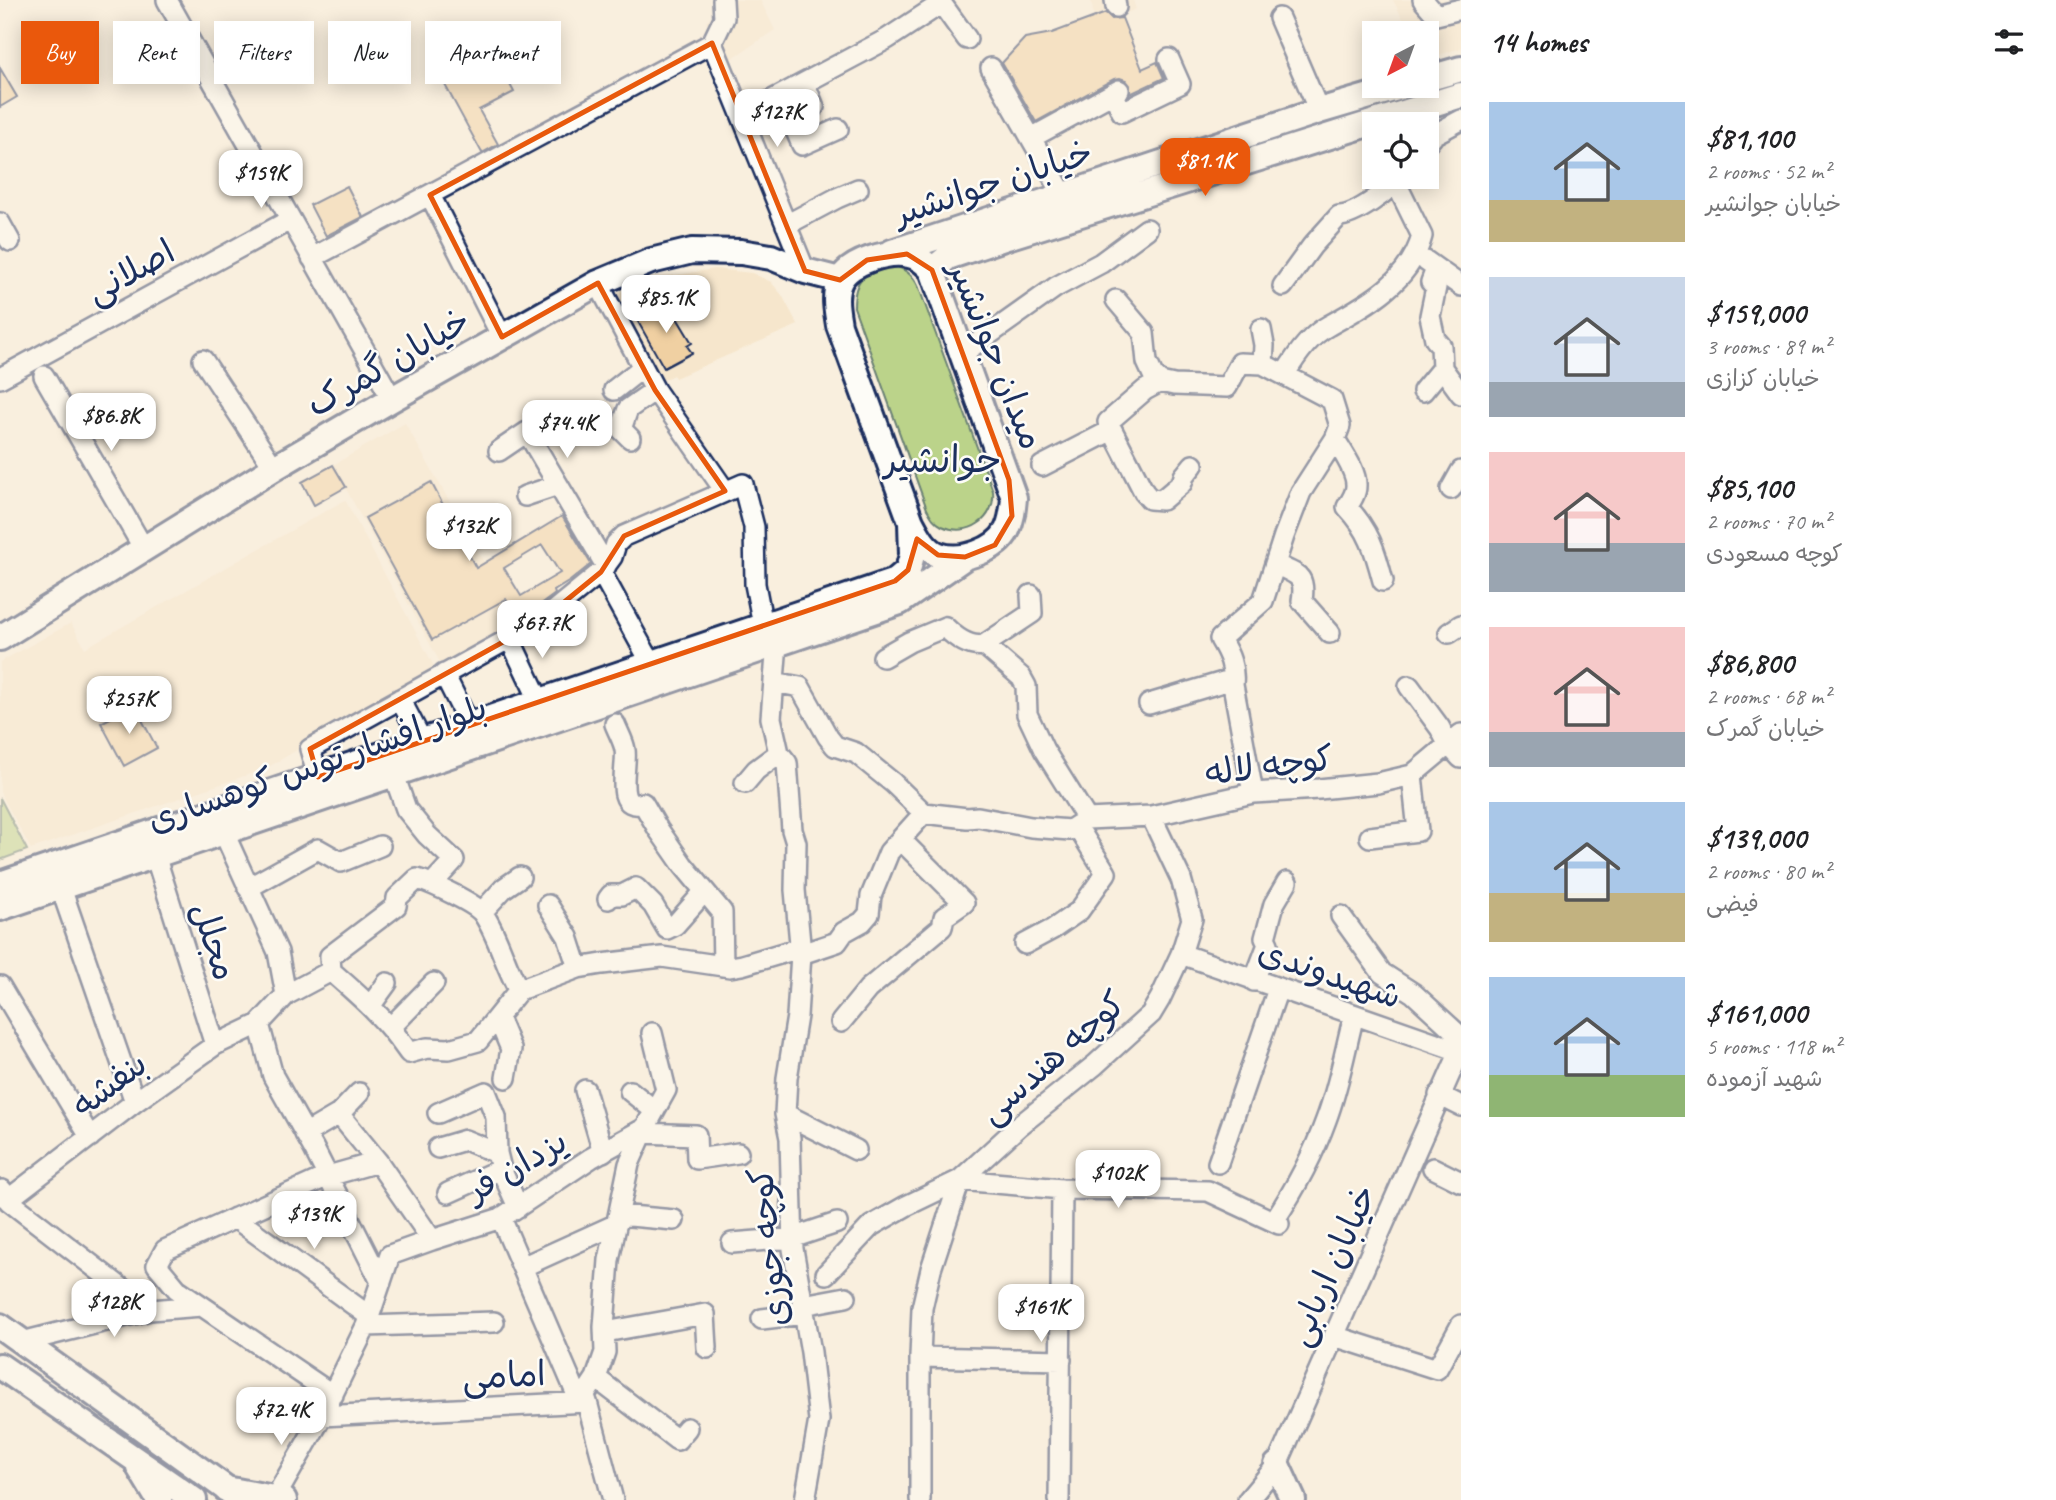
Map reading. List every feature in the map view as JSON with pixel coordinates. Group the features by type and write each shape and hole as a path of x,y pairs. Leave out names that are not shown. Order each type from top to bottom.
{"main road":[{"path":"1439,75 1461,69"},
{"name":"خیابان جوانشیر","path":"932,270 948,257 995,240 1461,94"},
{"name":"خیابان جوانشیر","path":"885,255 1363,98"},
{"name":"خیابان گمرک","path":"0,638 274,468 392,399 598,284 651,261 692,251 741,252 771,257 805,271 840,280"},
{"name":"میدان جوانشیر","path":"840,280 867,260 885,255 907,254 921,259 932,270 1014,498 1013,516 1007,532 995,545 965,557"},
{"path":"840,280 835,300 839,325 911,522 923,543 938,555 965,557"},
{"name":"بلوار افشار توس کوهساری","path":"0,908 394,775 770,634 895,581 908,570 912,555 911,522"},
{"name":"بلوار افشار توس کوهساری","path":"0,884 651,663 900,602 965,557"},
{"path":"0,1326 233,1494 280,1499"},
{"path":"3,1375 69,1415 194,1500"},
{"path":"69,1415 89,1391"},
{"path":"135,1461 159,1500"},
{"path":"1276,1465 1293,1500"}],"street":[{"path":"167,0 392,399"},
{"path":"312,258 712,43 724,19 723,0"},
{"path":"1423,0 1436,15 1461,9"},
{"path":"742,116 887,39 940,1 967,39"},
{"path":"1279,18 1319,111"},
{"path":"712,43 805,271"},
{"path":"1031,138 1116,91 1122,112 1180,83 1168,59"},
{"path":"991,68 1064,196"},
{"path":"805,84 814,107"},
{"path":"781,96 802,145 838,129"},
{"path":"1439,132 1461,120"},
{"path":"786,225 858,189"},
{"path":"1283,286 1312,246 1339,216 1348,216 1388,189"},
{"path":"1284,374 1312,338 1391,286 1417,253 1422,236 1402,189"},
{"path":"430,195 502,337"},
{"name":"اصلانی","path":"0,378 290,220"},
{"path":"0,223 10,241"},
{"path":"963,353 1056,287 1101,263 1147,229"},
{"path":"1417,253 1461,286"},
{"path":"1436,269 1431,282 1436,286 1430,316 1435,339 1441,346 1442,368 1461,394"},
{"path":"318,777 310,750 541,621 603,569 624,536 734,488 655,390 598,284"},
{"path":"1116,300 1144,333 1141,354 1160,382"},
{"path":"1261,329 1263,364"},
{"path":"203,360 274,468"},
{"path":"1193,465 1179,493 1162,500 1150,499 1108,422 1145,390 1160,382 1227,387 1240,363 1263,364 1332,400 1340,426 1335,439 1301,492 1263,601 1220,639 1230,656 1234,673 1233,685 1253,793"},
{"path":"614,390 642,368"},
{"path":"1423,391 1442,368"},
{"path":"44,376 144,549"},
{"path":"630,438 621,429 628,409 655,390"},
{"path":"1042,466 1112,430"},
{"path":"499,451 527,432 558,485 651,663"},
{"path":"1335,439 1354,476 1356,486 1347,507 1373,545 1383,581"},
{"path":"1461,452 1461,458"},
{"path":"1451,489 1461,471"},
{"path":"526,496 558,485"},
{"name":"کوچه جوزی","path":"734,488 754,527 755,584 770,634 774,682 771,718 779,753 787,763 792,830 796,843 795,890 800,951 797,1016 787,1078 785,1114 790,1138 793,1249 811,1352 819,1420 805,1500"},
{"path":"1275,564 1299,576 1305,585 1302,601 1330,633"},
{"path":"883,657 909,642 945,627 956,637 975,647 984,645 1032,613 1031,595"},
{"path":"509,638 539,700"},
{"path":"984,645 1021,677 1026,686 1027,715 1106,873 1079,911 1025,944"},
{"path":"444,674 469,724"},
{"path":"1149,704 1233,679"},
{"path":"519,990 508,972 498,940 482,912 433,883 417,879 397,898 396,906 330,956 331,971 391,1027 409,1053 426,1048 449,1049 478,1041 519,990 578,968 662,957 723,966 742,965 836,942 844,932 862,922 869,914 871,896 889,852 924,813 856,753 835,746 800,687 774,682"},
{"path":"1409,687 1440,728 1457,745"},
{"path":"400,699 422,741"},
{"path":"615,724 625,749 626,768 622,787 625,797 630,803 643,803 658,829 722,912 723,966"},
{"name":"کوچه لاله","path":"924,813 978,817 1031,827 1070,830 1082,823 1151,816 1253,793 1378,783 1412,775 1457,745"},
{"path":"745,783 756,770 779,753"},
{"path":"394,775 406,809 427,835 454,860 433,883"},
{"path":"1370,837 1418,831 1412,775"},
{"name":"کوچه هندسی","path":"825,1274 872,1226 960,1180 1151,1014 1181,954 1192,919 1181,879 1151,816"},
{"path":"224,832 278,952 286,995"},
{"path":"841,1022 868,989 942,927 944,918 964,903 901,840"},
{"path":"248,888 318,849 341,862 380,846"},
{"name":"مجلل","path":"155,855 215,1045"},
{"path":"482,912 504,888 520,877"},
{"path":"1255,981 1268,944 1265,938 1274,904 1287,882"},
{"path":"61,888 135,1102"},
{"path":"608,899 611,895 622,895 636,888 653,905 667,929 675,925 704,892"},
{"path":"548,905 568,937 578,968"},
{"path":"1341,916 1382,973 1413,993 1460,1046"},
{"name":"شهیدوندی","path":"1181,954 1354,1015 1460,1046"},
{"path":"331,971 286,995 259,1024 273,1076 328,1176 381,1282"},
{"path":"370,1005 387,983"},
{"path":"391,1027 434,983"},
{"path":"0,986 90,1137"},
{"path":"1218,1163 1278,989"},
{"path":"920,1500 922,1308 931,1269 960,1180 1062,1189 1208,1191 1277,1223 1296,1188 1326,1120 1354,1015"},
{"path":"498,1018 511,1049 506,1078"},
{"name":"بنفشه","path":"2,1193 14,1195 135,1102 215,1045 259,1024"},
{"path":"580,1402 596,1378 605,1352 609,1260 629,1164 643,1131 666,1090 652,1033"},
{"name":"خیابان اربابی","path":"1248,1500 1276,1465 1460,1046"},
{"path":"585,1090 603,1152"},
{"path":"631,1091 654,1110"},
{"path":"438,1114 486,1092 496,1117 499,1161 518,1207"},
{"path":"305,1134 339,1114 359,1093"},
{"path":"1440,1095 1461,1106"},
{"path":"339,1114 378,1162 432,1240"},
{"path":"785,1114 856,1150"},
{"path":"643,1131 696,1135 697,1159 738,1153"},
{"name":"یزدان فر","path":"280,1499 368,1321 390,1255 501,1218 603,1152 643,1131"},
{"path":"438,1148 465,1140 499,1161"},
{"path":"448,1193 499,1161"},
{"path":"332,1395 177,1290 157,1265 164,1250 328,1176 378,1162"},
{"path":"1433,1168 1461,1182"},
{"path":"1059,1500 1062,1189"},
{"path":"2,1193 150,1310"},
{"path":"235,1218 368,1321 494,1322"},
{"path":"501,1218 580,1402"},
{"path":"522,1267 618,1219 674,1220"},
{"path":"732,1244 792,1238 837,1223"},
{"path":"762,1319 846,1297"},
{"path":"22,1342 150,1310 202,1306"},
{"path":"604,1332 705,1314 707,1348"},
{"path":"1334,1336 1437,1369 1461,1325"},
{"path":"920,1357 1061,1360"},
{"path":"596,1378 677,1440 687,1428"},
{"name":"امامی","path":"322,1416 587,1402 612,1500"}],"highlighted area":[{"path":"712,43 805,271 840,280 867,260 907,254 932,270 1009,480 1012,516 995,545 965,557 938,555 917,539 908,570 895,581 318,777 310,749 541,621 601,572 624,536 725,491 655,390 598,283 502,337 430,195"}],"shaded area":[{"path":"712,0 760,0 775,30 728,61 706,22 713,15"},
{"path":"1091,0 1133,0 1136,9 1119,16 1117,9 1094,18"},
{"path":"1393,0 1461,0 1461,48 1439,55 1439,21 1404,21"},
{"path":"715,269 752,273 771,282 782,295 798,325 660,382 612,294 669,276"},
{"path":"405,423 519,624 443,668 333,465"},
{"path":"345,500 435,668 265,769 31,849 0,792 0,662 71,623 85,648"}],"green space":[{"path":"890,264 908,273 919,288 993,491 990,510 985,518 970,528 961,530 942,526 927,509 854,307 856,289 862,278 873,270"},
{"path":"0,798 27,850 0,860"}],"building":[{"path":"1106,13 1112,19 1122,18 1142,69 1157,62 1164,78 1130,94 1130,85 1126,80 1114,79 1036,122 1002,63 1025,38 1052,33"},
{"path":"0,68 17,97 0,107"},
{"path":"510,84 514,92 479,110 498,144 482,153 445,85"},
{"path":"347,186 363,217 326,236 310,205"},
{"path":"668,303 692,343 687,346 692,353 664,368 637,320"},
{"path":"333,465 346,487 314,505 302,482"},
{"path":"431,482 476,568 562,516 591,564 528,614 522,604 513,610 506,599 432,640 365,518","holes":["542,545 560,573 521,596 504,568"]},
{"path":"134,705 157,748 124,766 101,723"}],"district":[{"name":"جوانشیر","path":"943,459"}]}
